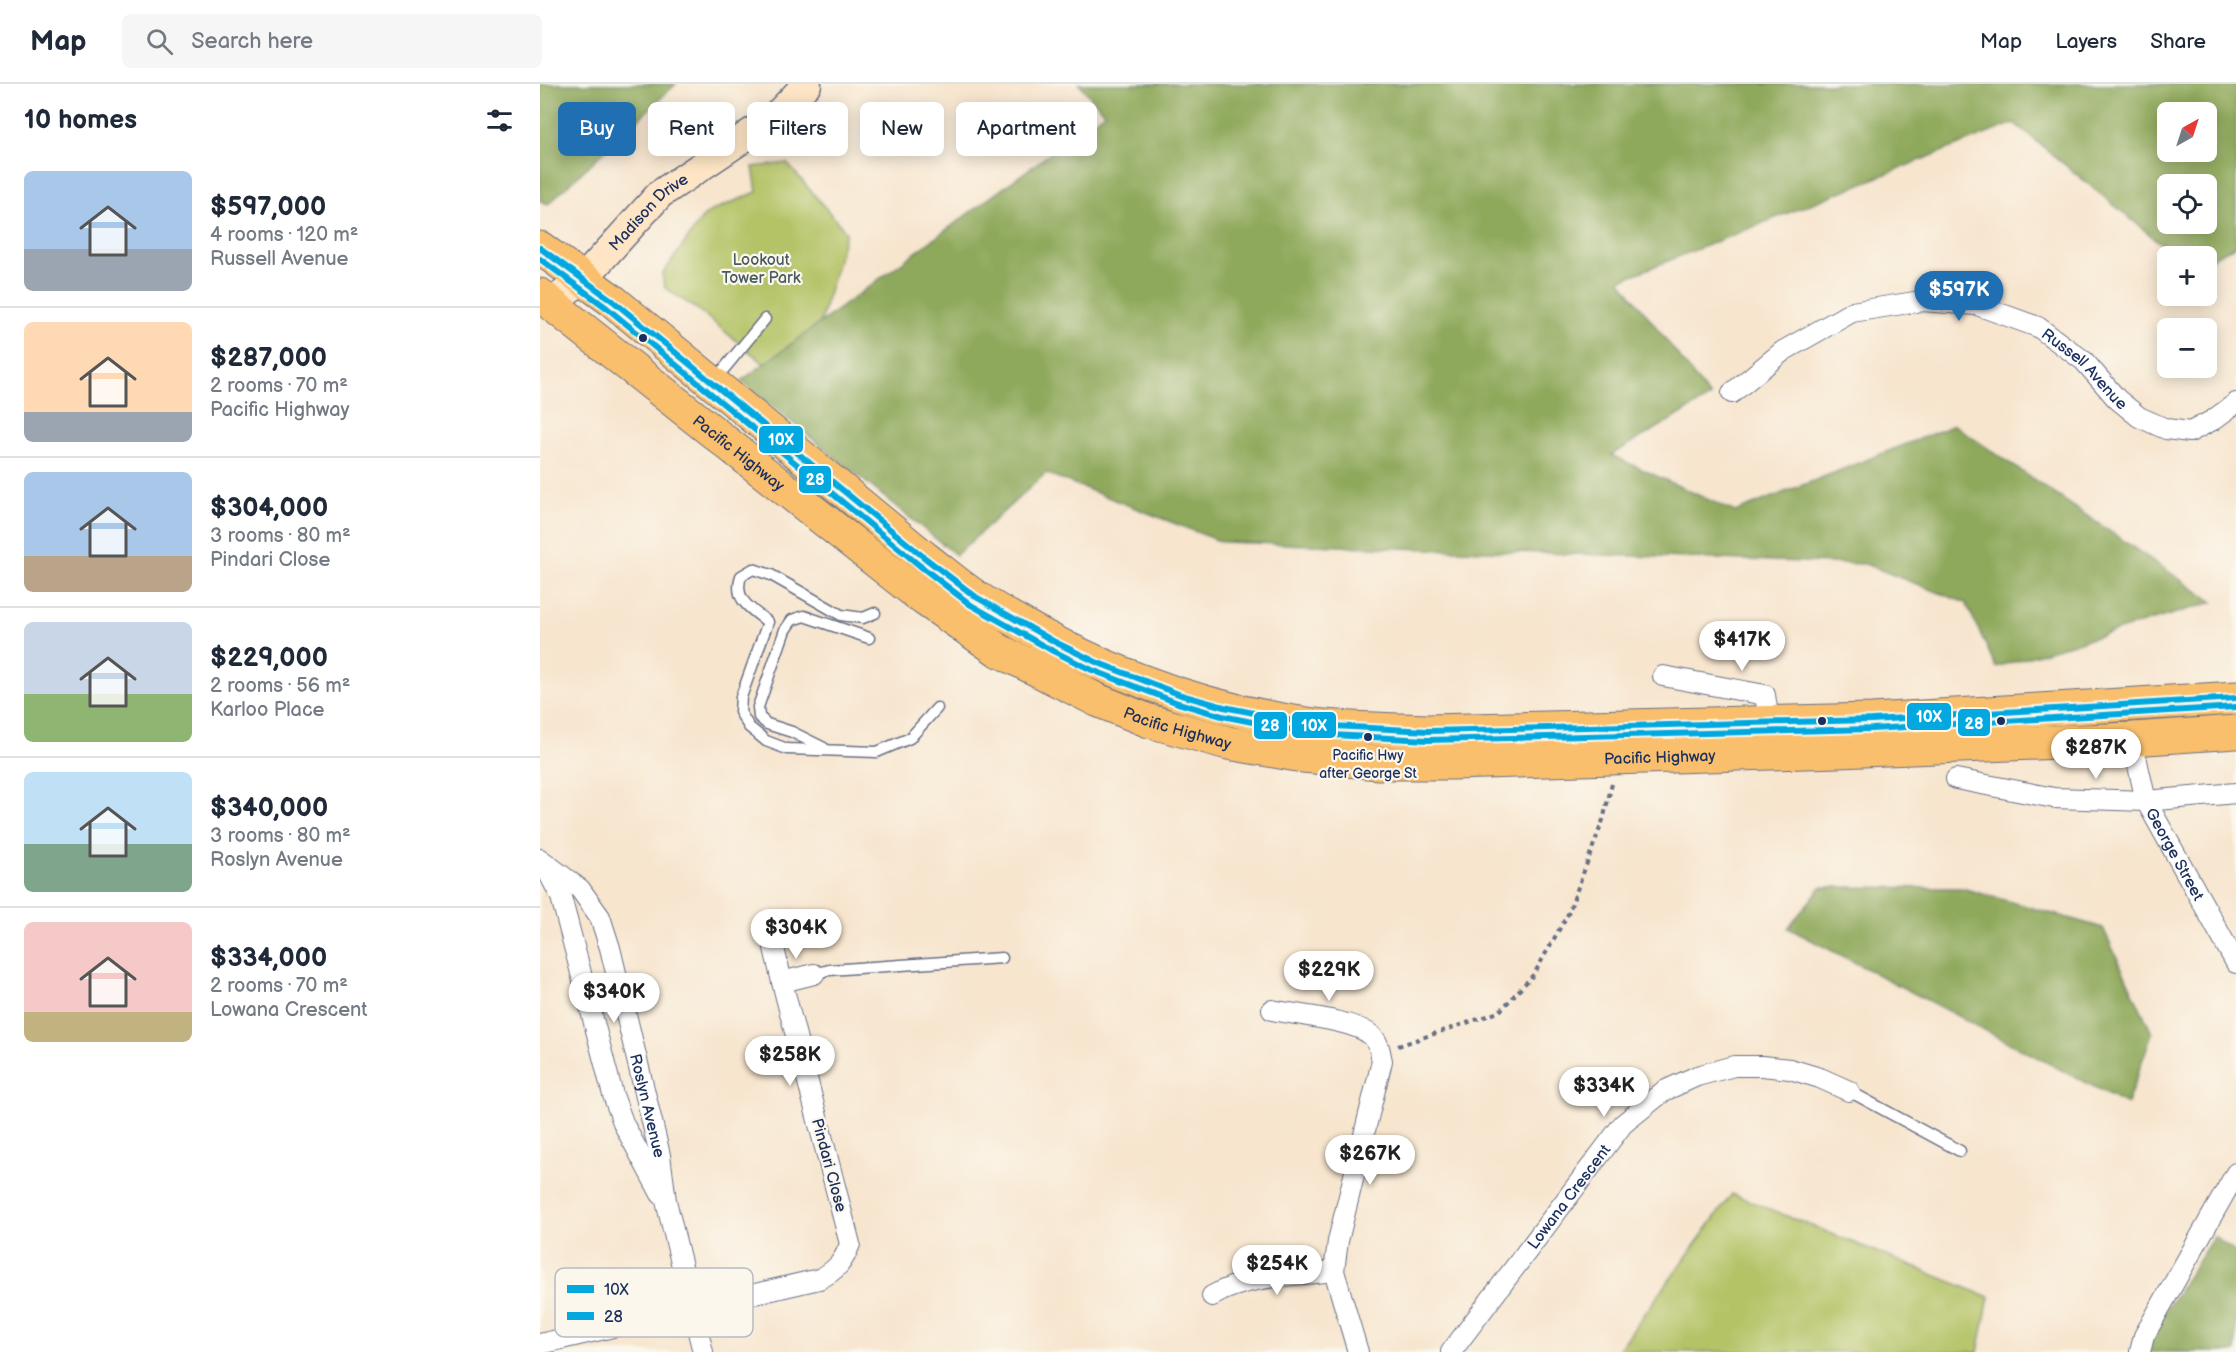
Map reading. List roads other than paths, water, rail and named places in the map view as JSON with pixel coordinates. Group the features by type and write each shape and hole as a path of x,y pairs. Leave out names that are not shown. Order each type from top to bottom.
{"highway":[{"name":"Pacific Highway","path":"540,248 584,278 974,596 1040,635 1088,659 1157,687 1212,704 1314,725 1372,730 1533,729 1872,720 2236,698"},
{"name":"Pacific Highway","path":"544,303 595,340 924,599 998,650 1097,700 1149,721 1228,743 1303,756 1379,763 1443,763 1838,751 2132,739 2236,732"}],"main road":[{"name":"Madison Drive","path":"544,303 584,278 660,194 775,117 807,84"}],"street":[{"name":"Russell Avenue","path":"1732,393 1783,351 1852,312 1921,301 1977,305 2038,327 2084,361 2117,399 2139,417 2166,429 2190,432 2213,420 2236,403"},
{"path":"1663,676 1765,695 1769,722"},
{"name":"George Street","path":"2132,739 2146,801 2236,963"},
{"path":"1956,779 2054,798 2146,801 2236,793"},
{"name":"Roslyn Avenue","path":"541,859 580,889 600,917 610,948 660,1155 666,1201 682,1268"},
{"name":"Roslyn Avenue","path":"541,859 561,897 613,1095 639,1154 666,1201"},
{"name":"Pindari Close","path":"753,1294 819,1279 830,1274 846,1256 850,1244 774,948"},
{"path":"782,982 814,974"},
{"path":"1272,1010 1353,1026 1377,1044 1382,1061 1338,1241 1334,1271 1359,1352"},
{"name":"Lowana Crescent","path":"1451,1352 1623,1124 1664,1091 1697,1076 1734,1066 1762,1066 1790,1069 1820,1078 1849,1091"},
{"path":"2140,1352 2144,1336 2236,1173"},
{"path":"1212,1296 1229,1287 1252,1280 1334,1271"},
{"path":"540,1344 570,1337"},
{"name":"Roslyn Avenue","path":"699,1337 703,1352"}],"lane":[{"path":"712,383 765,319"},
{"path":"875,613 863,618 841,615 771,575 753,569 741,576 737,588 741,599 768,622 741,697 740,712 750,727 766,741 787,750 877,752 910,738 937,708"},
{"path":"827,750 792,732 766,723 759,717 758,707 785,630 792,620 804,616 869,638"},
{"path":"814,974 830,970 1002,958"},
{"path":"1849,1091 1960,1151"}],"place":[{"name":"Pacific Hwy after George St","path":"1368,737"}],"park label":[{"name":"Lookout Tower Park","path":"761,268"}]}
